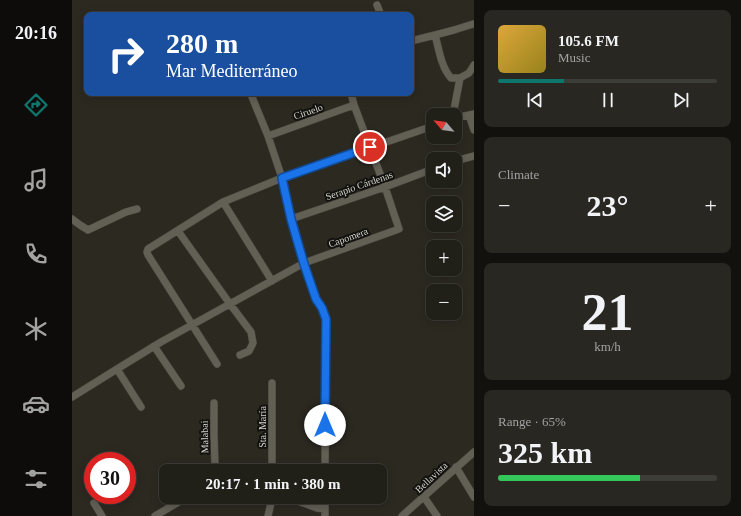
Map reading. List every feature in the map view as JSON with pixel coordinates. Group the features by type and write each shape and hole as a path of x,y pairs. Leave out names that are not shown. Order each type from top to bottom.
{"street":[{"path":"377,5 380,12"},
{"path":"414,40 473,24"},
{"path":"435,35 444,67 447,74 451,78 460,78 469,73 474,65"},
{"path":"454,108 460,78"},
{"path":"252,96 282,178 291,219 304,264 316,299 322,308 326,319 325,464"},
{"path":"352,96 386,187"},
{"name":"Ciruelo","path":"268,136 354,105"},
{"path":"462,116 472,114 474,130"},
{"path":"217,364 148,255 148,249 223,202 282,178 426,128"},
{"path":"462,159 474,156"},
{"name":"Serapio Cárdenas","path":"291,219 386,187 426,172"},
{"name":"Capomera","path":"72,397 154,346 304,264 399,229 386,187"},
{"path":"223,202 272,281"},
{"path":"72,219 88,230 126,212 137,209"},
{"path":"178,231 251,332 253,343 249,351 240,355"},
{"path":"154,346 181,386"},
{"path":"117,368 141,407"},
{"name":"Sta. María","path":"272,383 272,464"},
{"name":"Malabai","path":"214,403 215,464"},
{"name":"Bellavista","path":"402,516 474,452"},
{"path":"456,467 474,497"},
{"path":"424,497 436,516"},
{"path":"95,504 102,516"},
{"path":"155,516 175,504"},
{"path":"268,516 272,504"},
{"path":"306,504 325,513"}],"route":[{"path":"325,425 326,319 322,308 316,299 304,264 291,219 282,178 370,147"}]}
